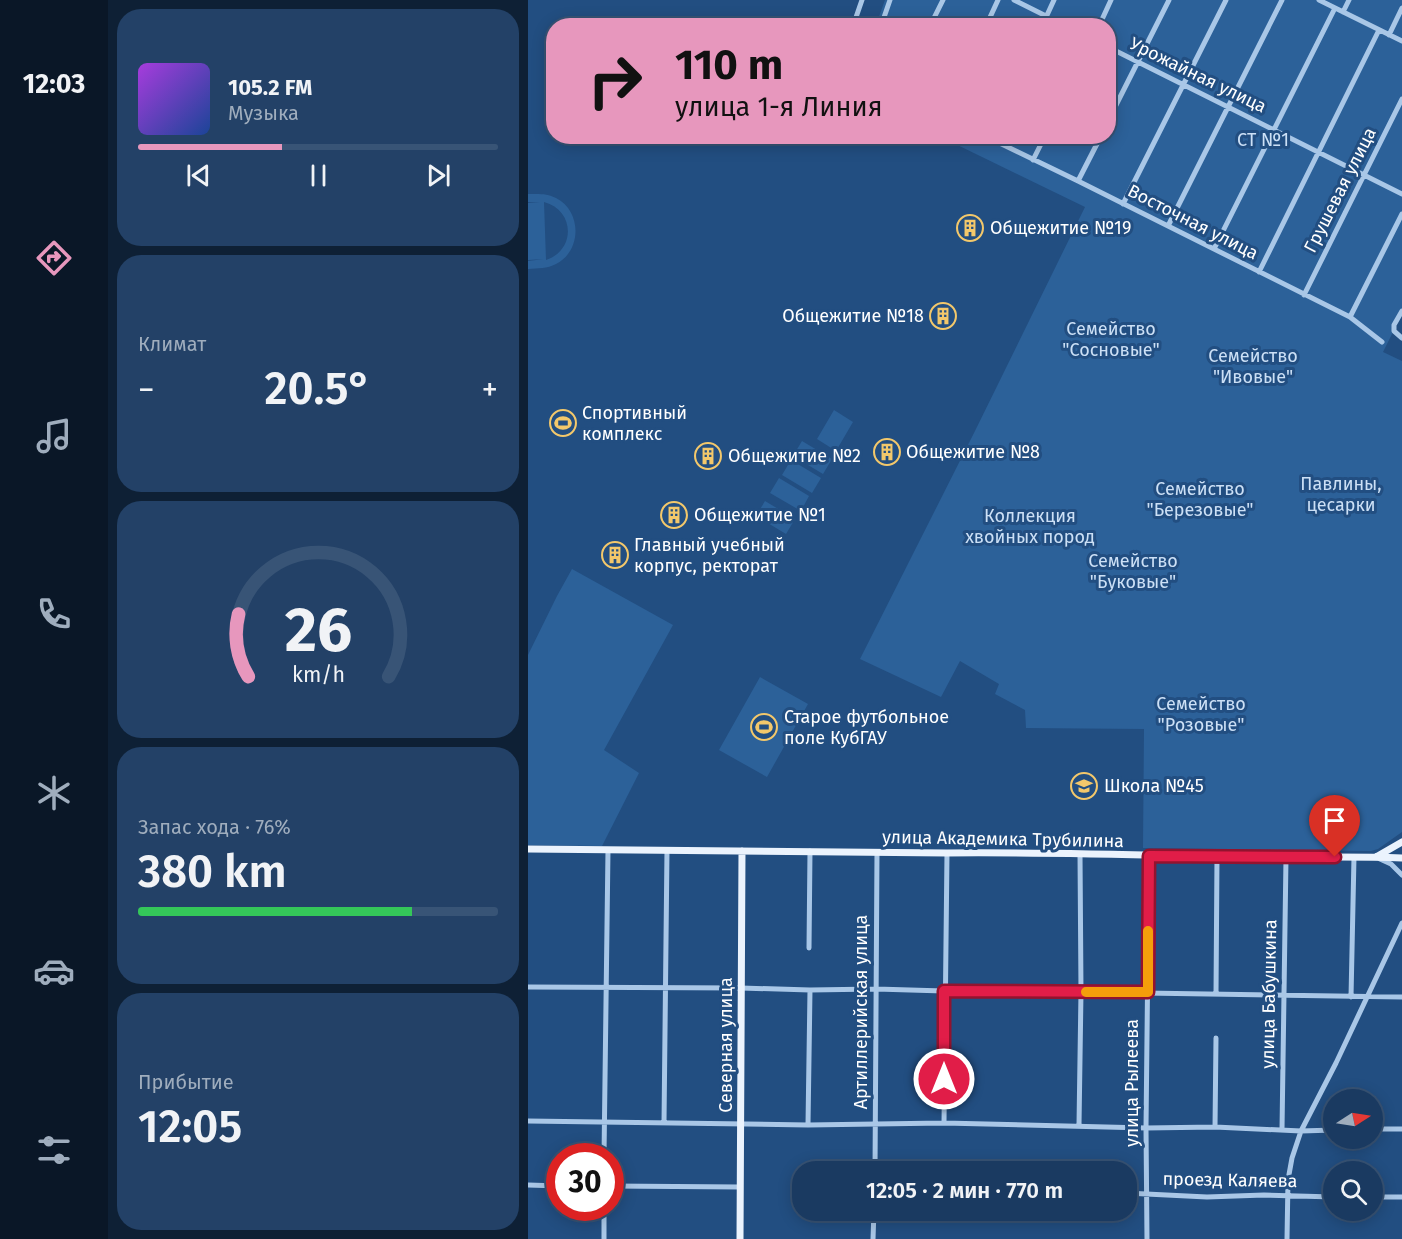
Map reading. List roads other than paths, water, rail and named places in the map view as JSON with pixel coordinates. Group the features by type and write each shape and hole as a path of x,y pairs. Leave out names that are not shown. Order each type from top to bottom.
{"main road":[{"name":"улица Академика Трубилина","path":"1376,857 1402,842"},
{"name":"улица Академика Трубилина","path":"528,849 1402,858"},
{"name":"Северная улица","path":"740,1239 742,851"}],"street":[{"path":"856,18 862,0"},
{"path":"884,18 890,0"},
{"path":"934,18 943,0"},
{"path":"990,18 998,0"},
{"path":"1014,0 1050,18"},
{"path":"1046,16 1054,0"},
{"path":"1103,18 1111,0"},
{"path":"1116,105 1169,0"},
{"path":"1123,204 1226,0"},
{"path":"1168,226 1282,0"},
{"path":"1319,0 1402,41"},
{"path":"1343,12 1349,0"},
{"path":"1214,249 1335,8"},
{"path":"1389,35 1402,8"},
{"path":"1259,272 1379,30"},
{"name":"Урожайная улица","path":"1116,51 1402,194"},
{"name":"Грушевая улица","path":"1304,295 1402,99"},
{"name":"Восточная улица","path":"1002,144 1350,317 1382,342"},
{"path":"1034,160 1041,144"},
{"path":"1078,181 1097,144"},
{"path":"1350,317 1402,214"},
{"path":"1400,336 1394,331 1394,325 1402,310"},
{"path":"604,1143 608,850"},
{"path":"664,1123 667,850"},
{"path":"809,948 810,851"},
{"name":"Артиллерийская улица","path":"875,1161 877,852"},
{"path":"944,1123 947,853"},
{"path":"1079,1125 1080,854"},
{"name":"улица Рылеева","path":"1147,1239 1149,856"},
{"path":"1216,994 1217,856"},
{"path":"1351,997 1354,857"},
{"path":"1376,857 1391,864 1402,875"},
{"name":"улица Бабушкина","path":"1282,1130 1286,858"},
{"path":"1287,1239 1287,1196 1292,1158 1301,1131 1368,997 1402,922"},
{"path":"528,987 1148,992 1402,997"},
{"path":"808,1125 810,990"},
{"path":"1215,1127 1216,1038"},
{"path":"528,1120 808,1125 944,1123 1323,1130"},
{"path":"1383,1129 1402,1129"},
{"path":"528,1185 546,1186"},
{"path":"624,1186 740,1187"},
{"name":"проезд Каляева","path":"1137,1194 1207,1197 1264,1195 1323,1197"},
{"path":"1383,1197 1402,1197"},
{"path":"604,1221 604,1239"},
{"path":"873,1239 874,1221"}],"place":[{"name":"Общежитие №19","path":"970,228"},
{"name":"Общежитие №18","path":"943,316"},
{"name":"Спортивный комплекс","path":"563,423"},
{"name":"Общежитие №8","path":"887,452"},
{"name":"Общежитие №2","path":"708,456"},
{"name":"Общежитие №1","path":"674,515"},
{"name":"Главный учебный корпус, ректорат","path":"615,555"},
{"name":"Старое футбольное поле КубГАУ","path":"764,727"},
{"name":"Школа №45","path":"1084,786"}],"park label":[{"name":"СТ №1","path":"1263,140"},
{"name":"Семейство \"Сосновые\"","path":"1111,339"},
{"name":"Семейство \"Ивовые\"","path":"1253,366"},
{"name":"Павлины, цесарки","path":"1341,494"},
{"name":"Семейство \"Березовые\"","path":"1200,499"},
{"name":"Коллекция хвойных пород","path":"1030,526"},
{"name":"Семейство \"Буковые\"","path":"1133,571"},
{"name":"Семейство \"Розовые\"","path":"1201,714"}]}
